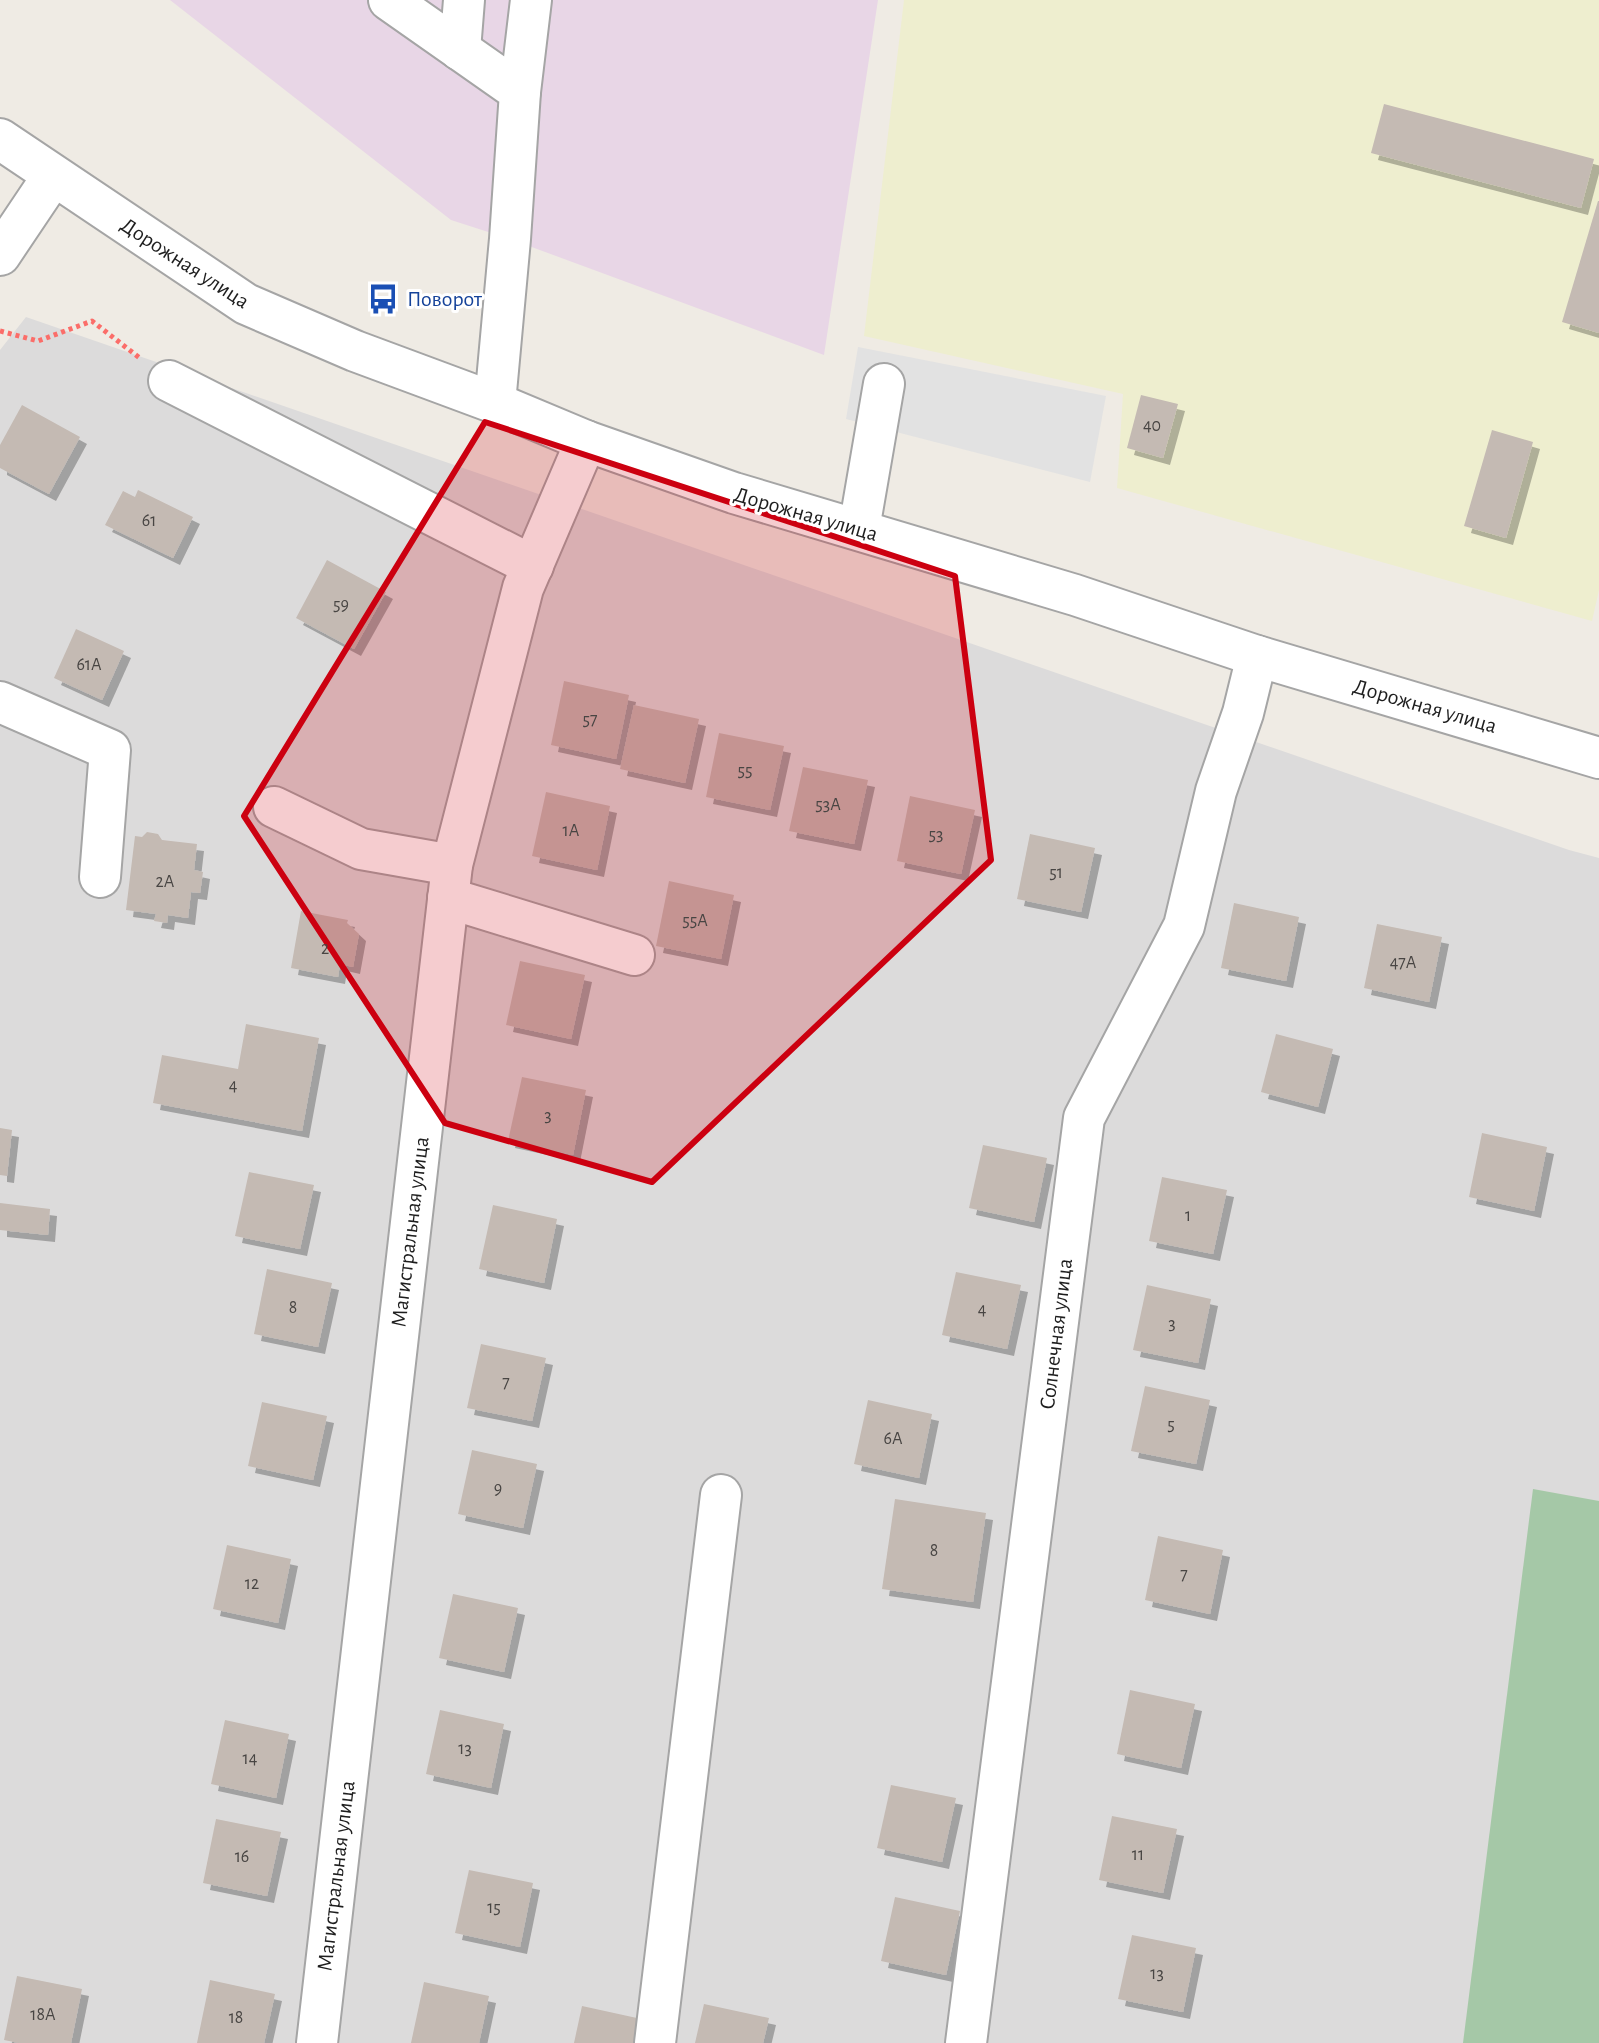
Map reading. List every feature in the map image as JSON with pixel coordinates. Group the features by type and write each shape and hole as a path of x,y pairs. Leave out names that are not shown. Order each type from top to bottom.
{"street":[{"path":"389,0 520,92"},
{"path":"460,50 464,0"},
{"path":"495,403 520,92 531,0"},
{"name":"Дорожная улица","path":"0,139 246,304 355,351 586,441 734,493 1075,595 1257,656 1599,758"},
{"path":"0,255 53,176"},
{"path":"169,381 533,566"},
{"path":"859,529 884,384"},
{"name":"Магистральная улица","path":"317,2043 450,882 523,588 586,441"},
{"name":"Солнечная улица","path":"966,2043 1084,1118 1184,926 1216,791 1243,713 1257,656"},
{"path":"0,702 110,750 100,877"},
{"path":"274,807 361,849 634,955"},
{"path":"655,2043 721,1495"}],"path":[{"path":"0,331 38,341 92,321 169,381"}],"highlighted area":[{"path":"485,422 955,576 991,860 652,1182 445,1123 244,816"}],"shaded area":[{"path":"170,0 878,0 824,355 451,220"},
{"path":"26,317 1599,858 1599,2043 0,2043 0,350"},
{"path":"858,347 1106,396 1090,482 846,419"}],"green space":[{"path":"904,0 1599,0 1599,590 1592,621 1117,488 1123,394 864,336"},
{"path":"1533,1489 1599,1501 1599,2043 1463,2043"}],"building":[{"path":"1384,104 1594,159 1581,208 1371,153"},
{"path":"1599,201 1599,333 1562,322"},
{"path":"1141,395 1178,404 1163,458 1127,448"},
{"path":"22,405 80,437 49,494 0,468 0,445"},
{"path":"1492,430 1533,442 1506,538 1464,526"},
{"path":"138,490 193,517 173,558 105,525 123,491 135,497"},
{"path":"327,560 386,592 354,649 296,618"},
{"path":"76,629 124,651 102,700 54,678"},
{"path":"564,681 629,695 616,759 551,745"},
{"path":"634,705 699,719 685,783 620,769"},
{"path":"719,733 784,746 770,810 706,797"},
{"path":"803,767 868,780 854,844 789,831"},
{"path":"546,792 610,806 597,870 532,856"},
{"path":"910,796 975,810 961,874 897,861"},
{"path":"147,832 158,834 162,840 197,844 194,870 203,872 200,893 191,892 188,918 168,915 167,923 154,921 156,914 126,910 135,836 142,837"},
{"path":"1030,834 1095,848 1081,912 1017,899"},
{"path":"669,881 734,895 721,959 656,946"},
{"path":"1234,903 1299,917 1286,981 1221,968"},
{"path":"301,911 348,920 347,923 359,934 353,967 340,964 338,977 291,968"},
{"path":"1377,924 1442,937 1429,1002 1364,988"},
{"path":"520,961 585,975 571,1039 506,1025"},
{"path":"246,1024 319,1038 302,1131 153,1103 162,1055 238,1069"},
{"path":"1276,1034 1333,1049 1318,1107 1261,1092"},
{"path":"522,1077 586,1090 573,1155 508,1141"},
{"path":"0,1128 12,1130 7,1176 0,1175"},
{"path":"1482,1133 1547,1147 1534,1211 1469,1197"},
{"path":"983,1145 1047,1158 1034,1222 969,1208"},
{"path":"249,1172 314,1185 300,1249 235,1236"},
{"path":"1162,1177 1227,1190 1213,1254 1149,1241"},
{"path":"0,1203 50,1209 48,1235 0,1230"},
{"path":"493,1205 557,1219 544,1283 479,1269"},
{"path":"267,1269 332,1283 318,1347 254,1334"},
{"path":"956,1272 1021,1285 1007,1349 942,1335"},
{"path":"1147,1285 1211,1299 1198,1363 1133,1350"},
{"path":"481,1344 546,1358 532,1421 467,1408"},
{"path":"1145,1386 1210,1400 1196,1464 1131,1451"},
{"path":"868,1400 932,1414 919,1478 854,1464"},
{"path":"262,1402 327,1416 313,1480 248,1466"},
{"path":"472,1450 537,1464 523,1528 458,1514"},
{"path":"895,1499 986,1513 973,1602 882,1589"},
{"path":"1158,1536 1223,1550 1210,1614 1145,1600"},
{"path":"227,1545 291,1559 278,1623 213,1609"},
{"path":"453,1594 518,1608 504,1672 439,1658"},
{"path":"1130,1690 1195,1704 1181,1768 1117,1754"},
{"path":"440,1710 504,1724 491,1788 426,1774"},
{"path":"225,1720 289,1734 276,1798 211,1784"},
{"path":"891,1785 956,1798 942,1862 877,1848"},
{"path":"1112,1816 1177,1829 1163,1893 1099,1880"},
{"path":"216,1819 281,1832 267,1896 203,1883"},
{"path":"469,1870 533,1883 520,1947 455,1933"},
{"path":"895,1897 960,1911 946,1975 881,1961"},
{"path":"1132,1935 1196,1948 1183,2012 1118,1999"},
{"path":"17,1976 82,1989 71,2043 4,2040"},
{"path":"210,1980 275,1994 264,2043 197,2043"},
{"path":"424,1982 489,1996 479,2043 411,2043"},
{"path":"704,2004 769,2018 763,2043 695,2043"},
{"path":"582,2006 646,2020 641,2043 574,2043"}],"place":[{"name":"Поворот","path":"383,299"}]}
